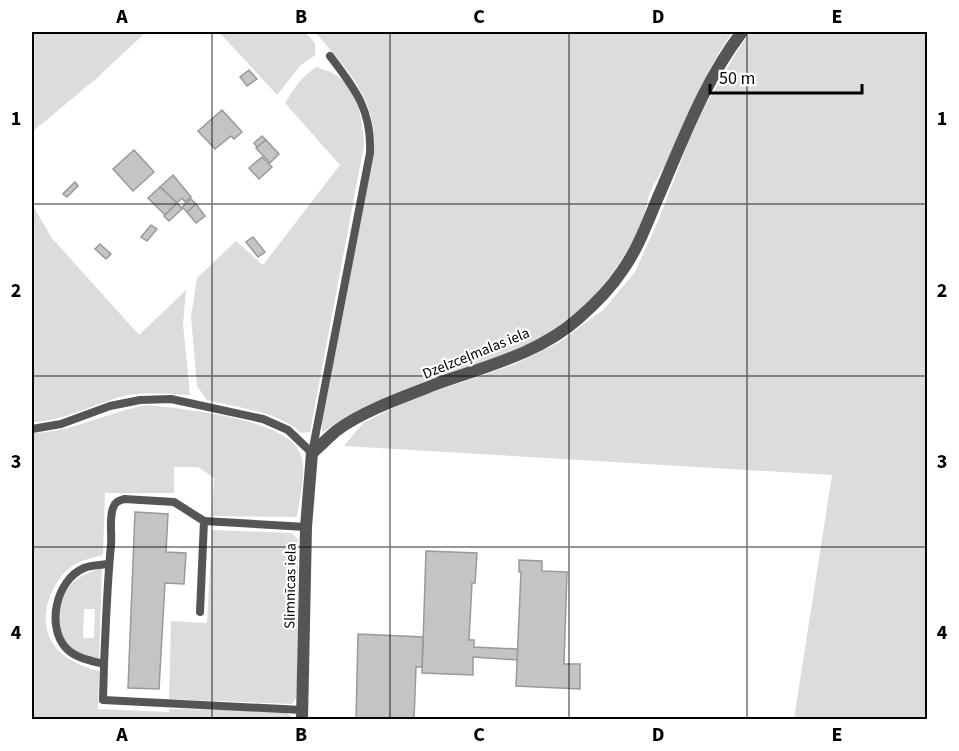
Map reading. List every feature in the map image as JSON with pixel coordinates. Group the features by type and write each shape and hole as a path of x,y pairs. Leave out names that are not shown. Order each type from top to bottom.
{"street":[{"name":"Dzelzceļmalas iela","path":"312,453 336,431 359,417 437,384 505,361 561,332 606,292 638,244 697,109 714,76 742,32"},
{"name":"Slimnīcas iela","path":"302,715 306,527 312,453"}],"lane":[{"path":"312,453 370,153 371,135 368,117 361,100 330,56"},
{"path":"32,429 61,424 110,406 140,400 171,399 264,419 288,430 312,453"},
{"path":"302,715 103,700 111,515 117,501 123,499 174,501 204,521 306,527"},
{"path":"200,612 204,521"},
{"path":"104,664 84,659 67,650 57,635 55,614 60,595 70,578 85,568 108,564"}],"shaded area":[{"path":"32,32 146,32 98,77 32,132"},
{"path":"219,32 305,32 315,43 315,55 300,66 277,95"},
{"path":"315,32 733,32 704,80 649,194 644,214 632,242 604,284 583,308 562,326 540,338 504,355 370,405 322,433 322,422 374,152 374,133 366,101 358,86"},
{"path":"751,32 927,32 927,719 794,719 832,475 344,446 363,423 410,400 515,364 560,342 604,309 635,272 703,110 739,48"},
{"path":"317,67 334,74 350,89 361,116 364,145 310,432 301,433 269,415 207,400 197,386 191,317 197,278 236,241 263,265 340,165 285,103 303,78"},
{"path":"32,204 51,237 139,335 186,290 183,324 190,395 155,393 129,395 64,416 42,422 32,422"},
{"path":"148,405 232,417 275,431 291,441 300,453 303,468 297,517 212,516 214,478 198,467 174,467 174,493 105,493 103,555 72,566 64,573 52,591 48,601 46,622 52,642 67,657 99,671 98,709 169,712 169,709 270,711 285,712 292,719 32,719 32,433 76,426"},
{"path":"212,530 292,533 298,540 297,692 292,704 169,699 171,621 207,623"},
{"path":"102,568 99,659 73,649 67,643 62,636 59,610 65,593 73,583 80,577","holes":["84,609 95,609 94,638 83,638"]}],"building":[{"path":"249,70 257,79 247,86 240,77"},
{"path":"222,110 242,132 234,139 231,136 215,149 198,131"},
{"path":"262,136 266,140 257,147 254,143"},
{"path":"266,140 279,154 270,163 256,148"},
{"path":"134,150 154,172 133,191 113,169"},
{"path":"262,157 272,167 259,179 249,168"},
{"path":"173,175 191,197 185,202 182,198 177,203 160,187"},
{"path":"75,182 78,186 67,197 63,194"},
{"path":"160,187 177,203 165,215 148,198"},
{"path":"191,199 196,204 187,212 182,207"},
{"path":"177,203 182,209 169,221 164,216"},
{"path":"196,204 205,216 196,223 187,212"},
{"path":"151,225 157,229 147,241 141,237"},
{"path":"253,237 265,252 258,257 246,242"},
{"path":"100,244 111,254 106,259 95,249"},
{"path":"135,512 168,514 166,552 186,553 184,584 165,583 159,689 128,688"},
{"path":"426,551 477,553 475,583 472,583 469,640 474,640 474,647 518,649 518,660 473,657 473,675 422,673"},
{"path":"519,560 542,561 542,571 567,572 564,664 580,664 580,689 516,686 521,572 519,572"},
{"path":"358,634 423,637 422,667 416,667 414,720 356,720"}]}
